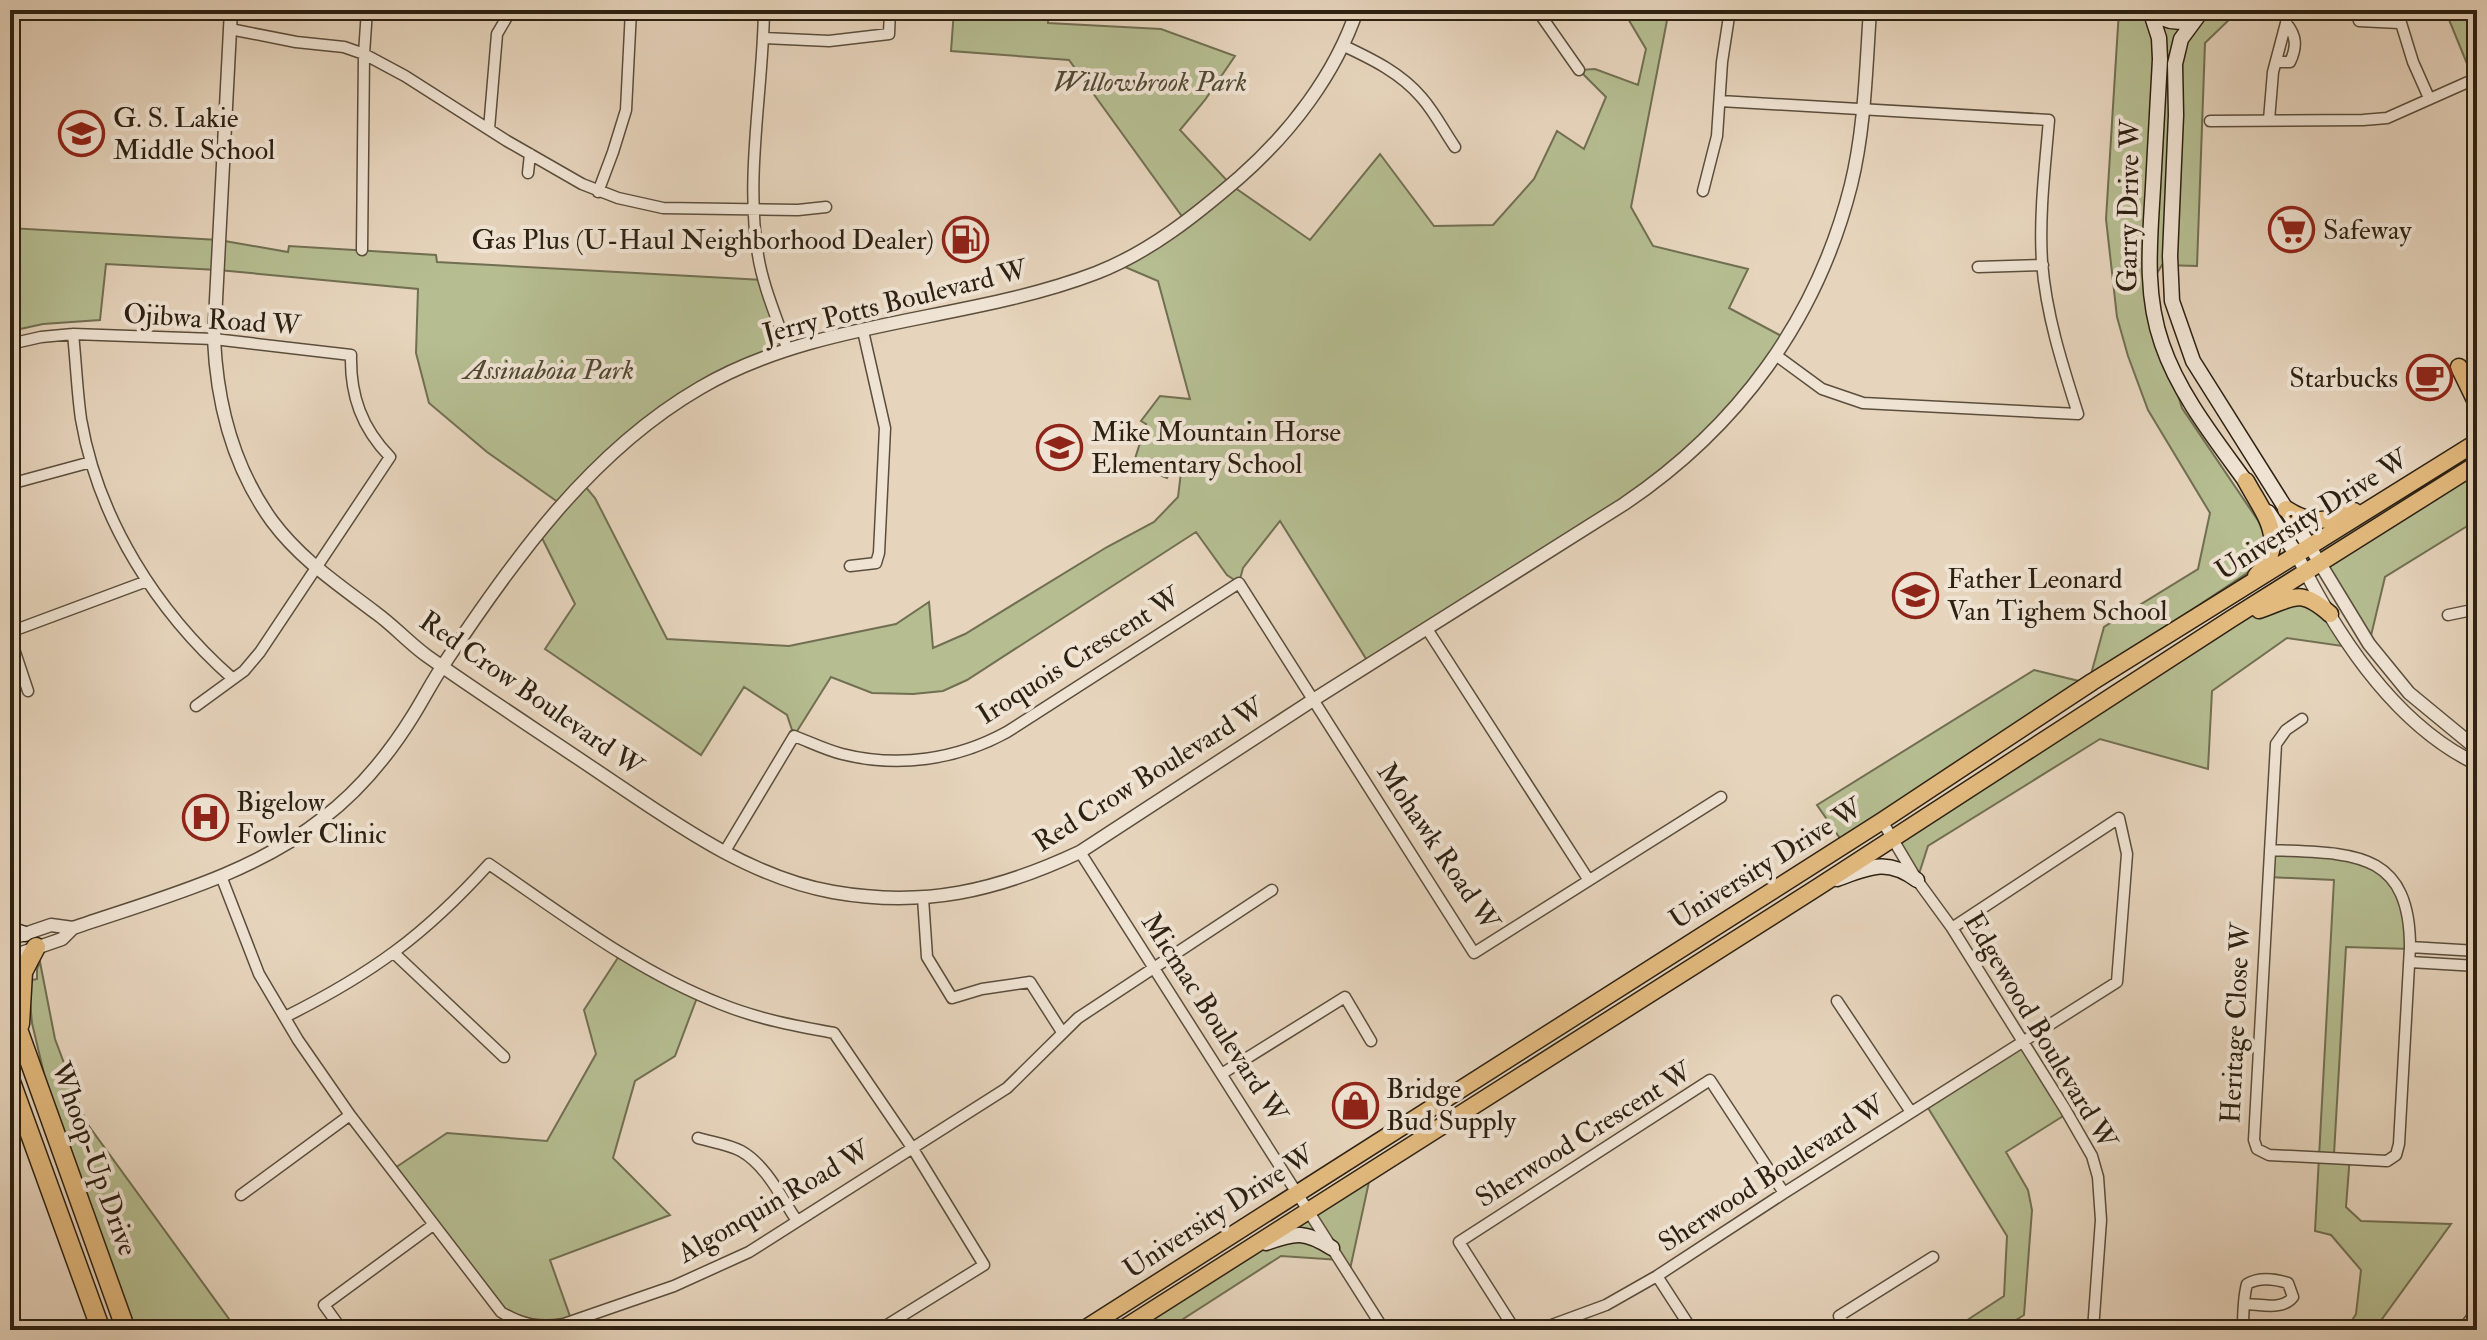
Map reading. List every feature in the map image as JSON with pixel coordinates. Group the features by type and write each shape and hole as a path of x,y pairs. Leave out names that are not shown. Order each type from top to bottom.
{"highway":[{"path":"20,1035 23,972 31,940"},
{"name":"Whoop-Up Drive","path":"10,1007 126,1330"},
{"name":"Whoop-Up Drive","path":"10,1079 101,1330"}],"main road":[{"path":"2150,10 2159,17 2175,22 2201,13"},
{"name":"Garry Drive W","path":"2150,10 2159,38 2160,59 2149,251 2152,303 2162,344 2172,367 2216,439 2304,551"},
{"name":"Garry Drive W","path":"2201,13 2181,39 2175,64 2170,256 2172,301 2193,361 2286,509 2304,551"},
{"path":"2477,387 2459,367 2477,404"},
{"path":"2470,446 2477,433"},
{"name":"University Drive W","path":"1083,1330 1882,821 2092,682 2470,446"},
{"name":"University Drive W","path":"1121,1330 2477,464"},
{"path":"2245,587 2263,568 2274,548 2266,518 2246,481"},
{"path":"2286,509 2301,519 2322,521 2385,500"},
{"path":"2231,619 2301,596 2310,597 2330,614"},
{"path":"1818,887 1861,870 1884,865 1902,869 1917,880"},
{"path":"10,929 31,940"},
{"path":"1239,1253 1296,1234 1314,1237 1332,1248"}],"street":[{"name":"Red Crow Boulevard W","path":"231,10 215,370 225,423 243,471 271,519 316,569 377,613 424,654 689,832 774,876 801,885 864,897 923,898 951,896 1012,881 1080,852 1650,487 1725,420 1777,356 1806,304 1830,249 1851,185 1863,110 1870,10"},
{"path":"362,250 367,10"},
{"path":"489,129 495,43 511,10"},
{"path":"598,192 626,110 631,10"},
{"path":"764,10 754,208 758,258 787,348"},
{"path":"764,38 829,41 889,34 890,10"},
{"name":"Jerry Potts Boulevard W","path":"10,939 62,939 73,928 221,876 299,836 364,782 412,718 442,666 537,534 631,435 702,386 787,348 949,314 1055,287 1118,264 1163,238 1203,209 1264,156 1288,130 1329,70 1357,10"},
{"path":"1537,10 1579,70"},
{"path":"1703,191 1714,155 1730,10"},
{"path":"2269,120 2270,91 2287,10"},
{"path":"2397,10 2399,23 2429,98"},
{"path":"2359,21 2399,23"},
{"path":"230,29 296,42 344,47 364,54 598,192 663,208 798,210 826,207"},
{"path":"1342,45 1378,62 1402,78 1423,99 1455,147"},
{"path":"2210,121 2387,118 2468,82"},
{"path":"1720,101 2049,120 2041,221 2043,265 2059,354 2078,414 1863,403 1822,389 1777,356"},
{"path":"528,173 530,154"},
{"path":"1978,267 2043,265"},
{"path":"850,566 876,563 879,553 885,428 863,331"},
{"path":"73,334 81,420 91,462 117,527 147,581 192,639 232,678"},
{"name":"Ojibwa Road W","path":"10,344 73,334 214,339 351,355 350,379 355,401 365,425 390,457 260,652 244,671 196,706"},
{"path":"10,484 91,462"},
{"path":"2304,551 2330,614 2349,647 2390,697 2433,735 2477,764"},
{"path":"2312,568 2409,693 2477,749"},
{"path":"28,691 10,635 147,581"},
{"name":"Iroquois Crescent W","path":"725,851 794,736 839,754 862,758 913,760 941,758 967,751 1007,732 1239,583 1313,700"},
{"path":"2448,615 2477,609"},
{"path":"1427,629 1588,879"},
{"name":"Mohawk Road W","path":"1313,700 1474,953 1721,797"},
{"name":"Heritage Close W","path":"2270,850 2345,854 2372,863 2387,873 2406,903 2410,918 2410,962 2399,1144 2393,1158 2380,1162 2269,1155 2257,1149 2254,1134 2270,850 2276,744 2286,730 2302,719"},
{"name":"Sherwood Boulevard W","path":"1538,1330 1606,1305 1657,1276 2117,982 2127,854 2119,818 1952,928"},
{"name":"Edgewood Boulevard W","path":"1882,821 2023,1041 2092,1156 2098,1177 2101,1220 2093,1330"},
{"name":"Micmac Boulevard W","path":"1080,852 1384,1330"},
{"path":"285,1017 332,993 395,954 453,904 489,864 610,946 676,985 753,1015 834,1033 913,1149 984,1265 879,1330"},
{"name":"Algonquin Road W","path":"221,876 259,974 350,1115 501,1312 530,1325 547,1327 564,1324 700,1276 749,1252 1007,1088 1062,1032 1105,998 1272,890"},
{"path":"923,898 927,957 952,998 982,989 1030,982 1062,1032"},
{"name":"Jerry Potts Boulevard W","path":"10,957 31,940"},
{"path":"2410,947 2477,951"},
{"path":"395,954 504,1057"},
{"path":"2410,962 2477,966"},
{"path":"1223,1073 1345,997 1371,1041"},
{"path":"1837,1001 1911,1112"},
{"name":"Sherwood Crescent W","path":"1515,1330 1459,1242 1710,1080 1784,1193"},
{"path":"241,1195 350,1115"},
{"path":"698,1138 739,1150 752,1159 797,1221"},
{"path":"342,1330 324,1305 433,1225"},
{"path":"1848,1330 1839,1316 1933,1257"},
{"path":"1657,1276 1692,1330"},
{"path":"2243,1330 2244,1304 2247,1284 2255,1279 2288,1283 2293,1297 2281,1305 2244,1304"},
{"path":"2463,1330 2477,1313"}],"green space":[{"path":"954,10 1048,10 1048,23 1161,29 1235,56 1180,130 1231,185 1310,240 1380,154 1434,226 1493,225 1534,179 1557,131 1584,149 1606,97 1579,70 1595,69 1638,85 1646,49 1627,17 1619,10 1669,10 1631,207 1653,246 1748,269 1729,308 1787,339 1777,356 1672,469 1370,665 1280,521 1243,568 1239,583 1227,575 1196,532 967,680 943,691 872,693 831,677 794,736 787,715 744,687 701,755 545,649 575,604 536,526 562,505 487,452 429,403 416,353 418,289 218,270 106,264 100,320 20,329 10,291 10,228 219,240 288,252 289,246 436,255 437,262 763,280 787,348 706,384 579,479 595,498 667,639 789,646 896,624 929,602 933,648 965,634 1107,547 1154,522 1178,497 1182,464 1177,461 1167,478 1133,465 1146,424 1141,421 1160,396 1190,399 1158,281 1118,264 1186,222 1069,60 951,51"},
{"path":"2119,10 2231,10 2232,17 2205,43 2197,266 2162,265 2151,283 2155,321 2182,408 2259,522 2266,545 2256,567 2090,678 2104,627 2198,569 2210,513 2148,410 2117,317 2106,219"},
{"path":"2445,10 2477,10 2477,88"},
{"path":"2477,464 2477,520 2385,577 2369,644 2319,565"},
{"path":"2310,597 2349,647 2287,638 2212,691 2208,769 2100,739 1928,846 1917,880 1892,839 2231,619"},
{"path":"2034,670 2083,682 1844,844 1817,805"},
{"path":"2270,850 2355,856 2399,888 2410,949 2346,947 2334,1154 2350,1155 2346,1207 2361,1221 2451,1224 2374,1330 2346,1330 2356,1314 2361,1270 2331,1235 2315,1231 2334,880 2269,877"},
{"path":"621,953 698,995 675,1056 635,1081 613,1158 670,1215 550,1260 572,1322 547,1327 501,1312 392,1170 447,1133 547,1141 596,1054 584,1010"},
{"path":"40,962 55,1039 86,1122 237,1330 135,1330 49,1095 32,1023 28,981 37,979"},
{"path":"2023,1041 2068,1113 2006,1152 2028,1190 2032,1210 2024,1315 2000,1330 1952,1330 2004,1296 2007,1236 1925,1103"},
{"path":"1372,1168 1349,1274 1340,1260 1281,1256 1166,1330 1121,1330"}],"place":[{"name":"G. S. Lakie Middle School","path":"82,134"},
{"name":"Safeway","path":"2292,230"},
{"name":"Gas Plus (U-Haul Neighborhood Dealer)","path":"965,240"},
{"name":"Starbucks","path":"2429,378"},
{"name":"Mike Mountain Horse Elementary School","path":"1060,448"},
{"name":"Father Leonard Van Tighem School","path":"1916,595"},
{"name":"Bigelow Fowler Clinic","path":"205,818"},
{"name":"Bridge Bud Supply","path":"1355,1105"}],"park label":[{"name":"Willowbrook Park","path":"1150,82"},
{"name":"Assinaboia Park","path":"549,370"}]}
